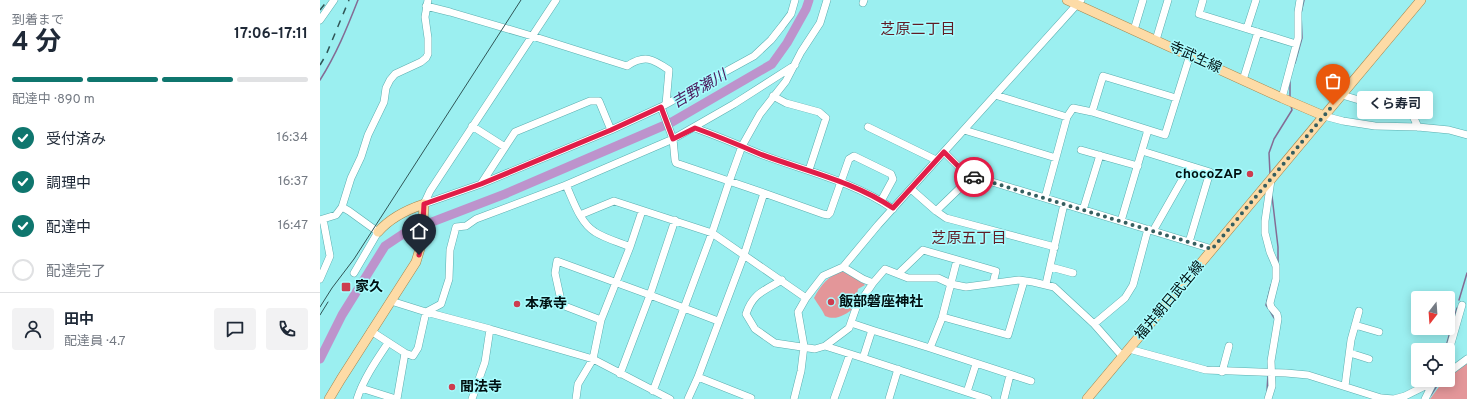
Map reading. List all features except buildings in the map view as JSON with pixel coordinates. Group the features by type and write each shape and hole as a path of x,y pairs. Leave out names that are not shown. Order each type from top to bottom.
{"main road":[{"name":"寺武生線","path":"1067,0 1079,2 1134,30 1324,116"},
{"name":"福井朝日武生線","path":"1087,399 1421,0"},
{"path":"329,399 340,379 416,262 421,247 424,208 414,207 394,218 378,232"}],"street":[{"path":"320,20 334,0"},
{"path":"424,208 430,191 556,0"},
{"path":"424,208 611,130 663,106 754,56 771,40 791,14 795,0"},
{"path":"653,391 712,233 742,146 760,114 786,81 801,52 820,23 827,0"},
{"path":"1134,30 1143,0"},
{"path":"1156,40 1168,0"},
{"path":"1203,0 1200,14 1296,44"},
{"path":"1247,28 1256,0"},
{"path":"1282,98 1296,44 1300,0"},
{"path":"794,399 801,370 804,346 798,312 806,298 823,276 843,267 893,208 1079,2"},
{"path":"320,279 330,256 322,220 336,215 342,207 351,178 361,157 368,135 384,102 386,88 390,80 395,74 421,62 428,54 428,38 425,17 427,3 627,66 640,59 648,58 655,60 669,70 663,106 665,119 670,128 673,139 674,160 676,163 826,215 830,213 849,159 854,156 892,176 893,179 881,201"},
{"path":"1243,80 1258,32"},
{"path":"1045,198 1067,117 1073,108 1092,112 1165,135 1190,55"},
{"path":"371,331 388,343 413,356 418,348 426,312 441,304 449,279 450,250 456,227 466,226 476,219 566,185 673,139 695,128 795,65"},
{"path":"1092,112 1103,76 1176,98"},
{"path":"995,95 1067,117"},
{"path":"1342,95 1413,116 1418,127"},
{"path":"773,96 786,103 819,112 826,118 826,123 809,170"},
{"path":"481,184 515,132 590,101 600,101 611,130"},
{"path":"1324,116 1343,121 1375,126 1418,127 1448,130 1467,134"},
{"path":"472,126 505,147"},
{"path":"868,127 936,160"},
{"path":"695,128 760,154 841,182 893,208"},
{"path":"964,130 1056,158"},
{"path":"1122,221 1148,130"},
{"path":"1081,150 1138,166"},
{"path":"1142,151 1210,172 1189,242"},
{"path":"944,152 966,174 1212,249"},
{"path":"1083,210 1100,155"},
{"path":"1094,324 1125,298 1133,285 1150,230 1190,166"},
{"path":"936,211 961,187 966,174"},
{"path":"1268,399 1272,386 1271,361 1278,319 1277,314 1271,307 1270,303 1276,279 1276,266 1265,233 1264,221 1271,179"},
{"path":"566,185 580,215 588,227 595,232 630,247"},
{"path":"911,189 946,218 1055,247"},
{"path":"688,399 698,378 718,321 744,255 764,193"},
{"path":"580,215 614,200 642,211 675,220 712,233 806,298"},
{"path":"1046,284 1064,204"},
{"path":"342,207 378,232 354,273"},
{"path":"576,399 578,384 593,359 601,320 630,247 642,211"},
{"path":"620,374 650,295 675,220"},
{"path":"898,274 923,250 996,271 993,283"},
{"path":"930,348 943,317 957,260"},
{"path":"601,320 562,305 555,273 557,261 718,321"},
{"path":"843,267 873,283"},
{"path":"1051,267 1073,274"},
{"path":"782,280 755,296 749,304 746,314 755,329 775,343 804,346 815,349 825,346 849,328 856,308 873,283 885,269 908,278 938,278 950,284 966,287 993,283 1024,281 1046,284 1054,287 1094,324 1123,357"},
{"path":"943,317 1008,335 1024,281"},
{"path":"391,301 593,359 670,399"},
{"path":"1451,343 1462,305"},
{"path":"1345,386 1351,340 1359,311"},
{"path":"851,323 1031,381"},
{"path":"1355,325 1379,332"},
{"path":"472,399 485,362 490,329"},
{"path":"863,358 872,330"},
{"path":"357,399 370,371 388,343"},
{"path":"825,346 988,399"},
{"path":"1222,372 1229,346"},
{"path":"1129,349 1206,370 1222,372 1286,373 1308,375 1381,398 1405,398 1424,387"},
{"path":"361,388 396,399 405,353"},
{"path":"1350,353 1369,359"},
{"path":"834,399 850,354"},
{"path":"1455,367 1467,358"},
{"path":"967,392 976,364"},
{"path":"889,399 898,369"},
{"path":"1004,399 1010,375"},
{"path":"698,378 751,398 750,399"},
{"path":"1425,399 1432,387"}],"shaded area":[{"path":"842,271 861,281 865,285 858,289 854,308 837,318 825,316 814,298 825,282 833,275"},
{"path":"1467,362 1467,399 1430,399 1439,387 1455,387 1455,371"}],"waterway":[{"path":"320,80 336,51 358,0"},
{"name":"吉野瀬川","path":"320,359 342,315 385,246 406,232 505,194 672,122 772,64 787,43 806,9 809,0"},
{"path":"1295,63 1302,38 1301,13 1304,0"},
{"path":"1290,82 1290,98"},
{"path":"1270,174 1269,153 1274,139 1292,110 1291,106"},
{"path":"1272,196 1278,247 1278,264"},
{"path":"1459,300 1467,273"},
{"path":"1268,308 1266,305 1271,285"},
{"path":"1447,343 1457,308"},
{"path":"1270,311 1274,318"},
{"path":"1267,391 1268,374"},
{"path":"1431,395 1436,387"}],"tram line":[{"path":"320,307 354,259 521,0"},
{"path":"320,315 328,302"}],"railway":[{"path":"320,10 328,0"},
{"path":"320,65 326,55 349,0"}],"way so far":[{"path":"974,177 1212,249 1333,105"}],"place":[{"name":"くら寿司","path":"1333,105"},
{"name":"chocoZAP","path":"1250,174"},
{"name":"家久","path":"346,287"},
{"name":"飯部磐座神社","path":"831,302"},
{"name":"本承寺","path":"517,304"},
{"name":"聞法寺","path":"452,387"}],"district":[{"name":"芝原二丁目","path":"918,30"},
{"name":"芝原五丁目","path":"969,239"}],"route":[{"path":"419,255 422,242 424,204 481,184 611,130 661,107 673,139 695,128 760,154 851,186 893,208 944,152 966,174 974,177"}]}
